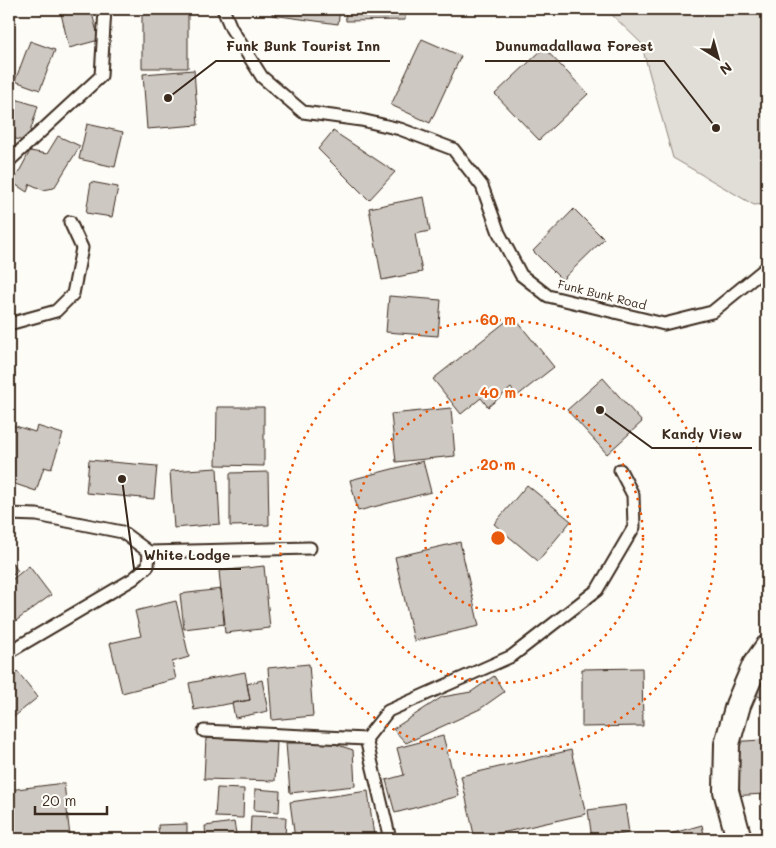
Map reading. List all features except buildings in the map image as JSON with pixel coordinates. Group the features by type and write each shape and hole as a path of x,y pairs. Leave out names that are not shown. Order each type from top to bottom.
{"street":[{"path":"739,839 726,791 727,744 738,705 755,665 767,648"}],"lane":[{"path":"9,161 101,76 105,9"},
{"name":"Funk Bunk Road","path":"223,9 231,28 262,77 303,112 361,120 400,129 453,148 482,186 499,233 521,275 548,296 664,324 712,312 767,267"},
{"path":"9,324 56,311 73,294 82,248 70,222"},
{"path":"366,739 388,711 512,656 597,590 634,526 633,495 620,470"},
{"path":"9,514 37,515 122,532 149,552 310,548"},
{"path":"9,652 133,579 148,566 149,552"},
{"path":"204,731 366,739"},
{"path":"366,739 390,839"}],"shaded area":[{"path":"606,9 767,9 767,204 754,205 673,158 641,43"}],"place":[{"name":"Funk Bunk Tourist Inn","path":"168,98"},
{"name":"Dunumadallawa Forest","path":"716,128"},
{"name":"Kandy View","path":"600,410"},
{"name":"White Lodge","path":"122,479"}]}
